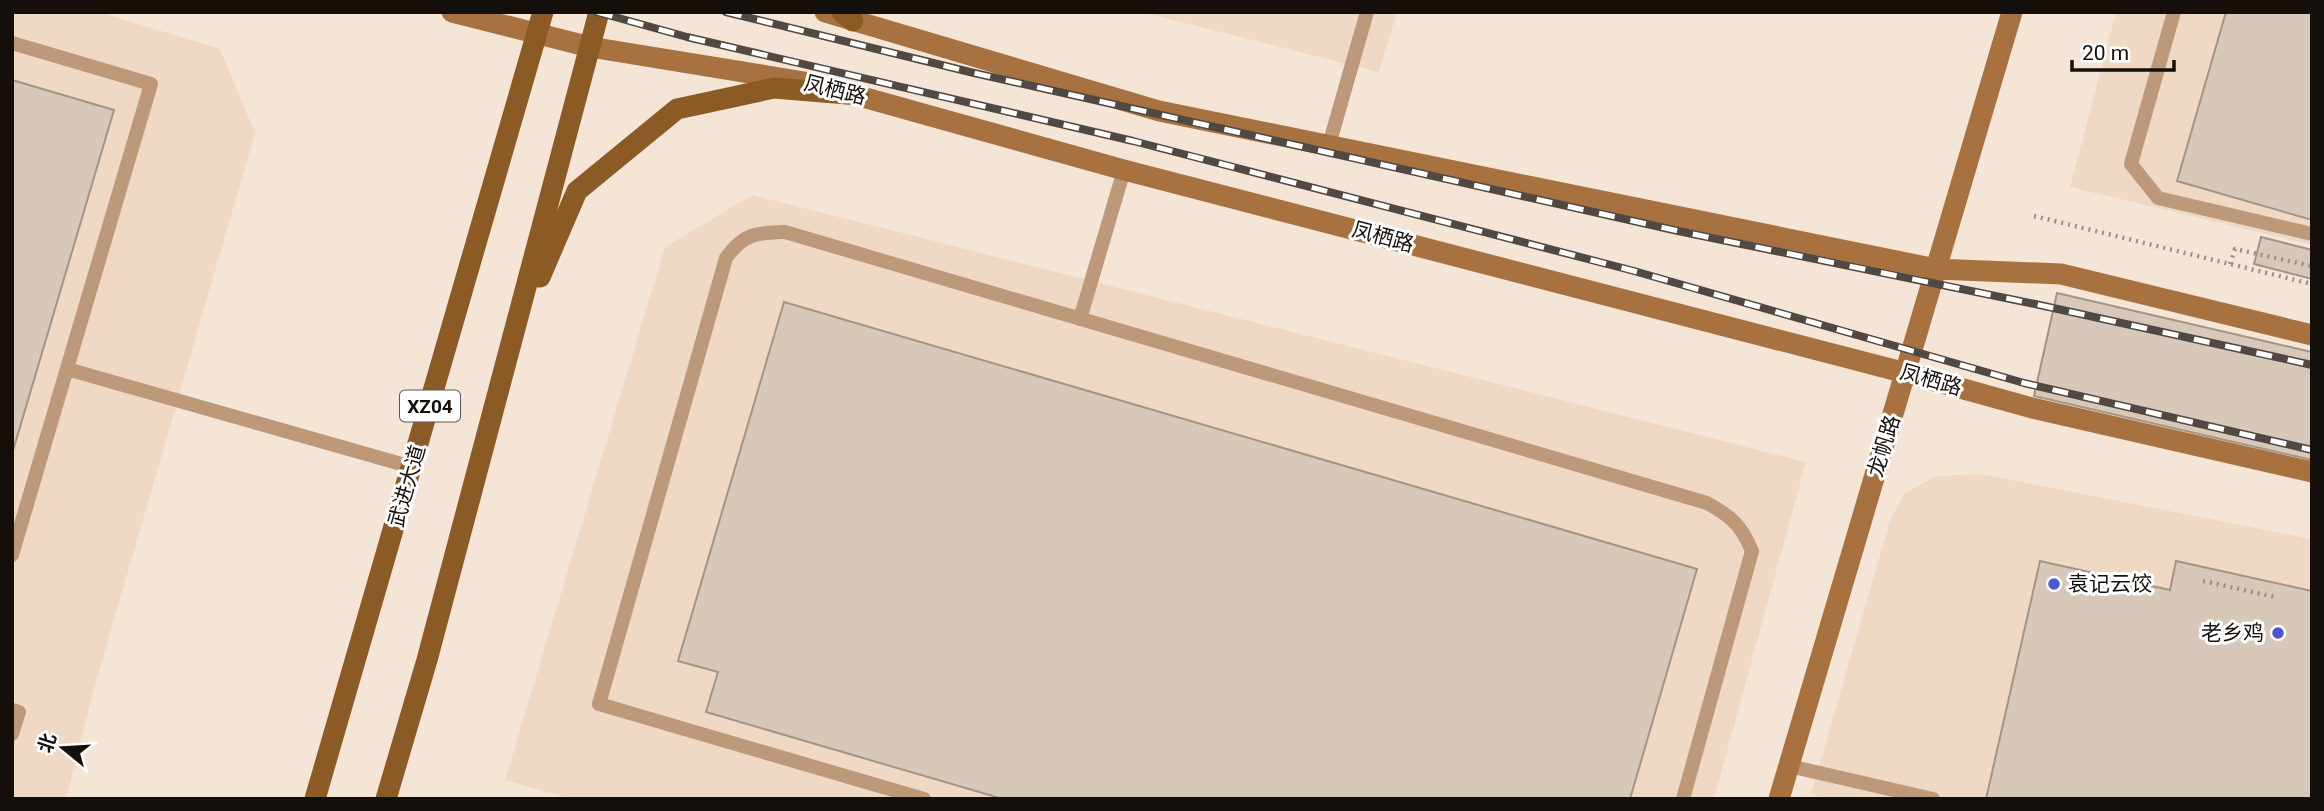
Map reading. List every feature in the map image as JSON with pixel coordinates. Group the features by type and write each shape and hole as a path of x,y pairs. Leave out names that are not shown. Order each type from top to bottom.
{"main road":[{"name":"凤栖路","path":"452,12 590,47 801,81 859,95 1124,170 2032,408 2312,472"},
{"name":"武进大道","path":"315,799 543,12"},
{"name":"XZ04","path":"386,799 427,660 599,12"},
{"path":"825,12 1159,111 1936,269 2061,274 2312,335"},
{"name":"龙帆路","path":"1779,799 2012,12"},
{"path":"512,339 577,191 677,109 774,89 859,95"}],"lane":[{"path":"1329,145 1367,12"},
{"path":"2174,12 2132,164 2158,198 2312,234"},
{"path":"12,43 151,84 12,555"},
{"path":"1080,319 1124,170"},
{"path":"924,799 599,704 726,258 738,242 757,233 785,232 1707,503 1730,516 1744,533 1752,551 1683,799"},
{"path":"67,369 412,467"},
{"path":"12,710 19,712 12,734"},
{"path":"1789,766 1933,799"}],"path":[{"path":"2034,216 2312,284"},
{"path":"2230,264 2235,249 2312,266"},
{"path":"2203,581 2275,597"}],"shaded area":[{"path":"12,12 99,12 220,49 255,133 94,689 66,799 12,799"},
{"path":"1141,12 1397,12 1379,72"},
{"path":"2116,12 2312,12 2312,245 2070,187"},
{"path":"752,195 1806,462 1714,799 572,799 505,780 665,247"},
{"path":"1981,474 2312,539 2312,799 1827,799 1811,794 1890,521 1905,493 1937,476"}],"building":[{"path":"2226,12 2312,12 2312,220 2177,181"},
{"path":"12,80 114,110 12,454"},
{"path":"2261,237 2312,250 2312,279 2254,264"},
{"path":"2057,293 2312,352 2312,460 2034,396"},
{"path":"784,302 1697,569 1630,799 1003,799 706,712 718,672 678,661"},
{"path":"2040,561 2170,590 2176,561 2312,591 2312,799 1986,799"}],"railway":[{"path":"597,12 687,37 1133,141 1634,271 2024,383 2312,450"},
{"path":"726,12 974,73 1678,231 2035,304 2312,365"}],"place":[{"name":"袁记云饺","path":"2054,584"},
{"name":"老乡鸡","path":"2278,633"}]}
